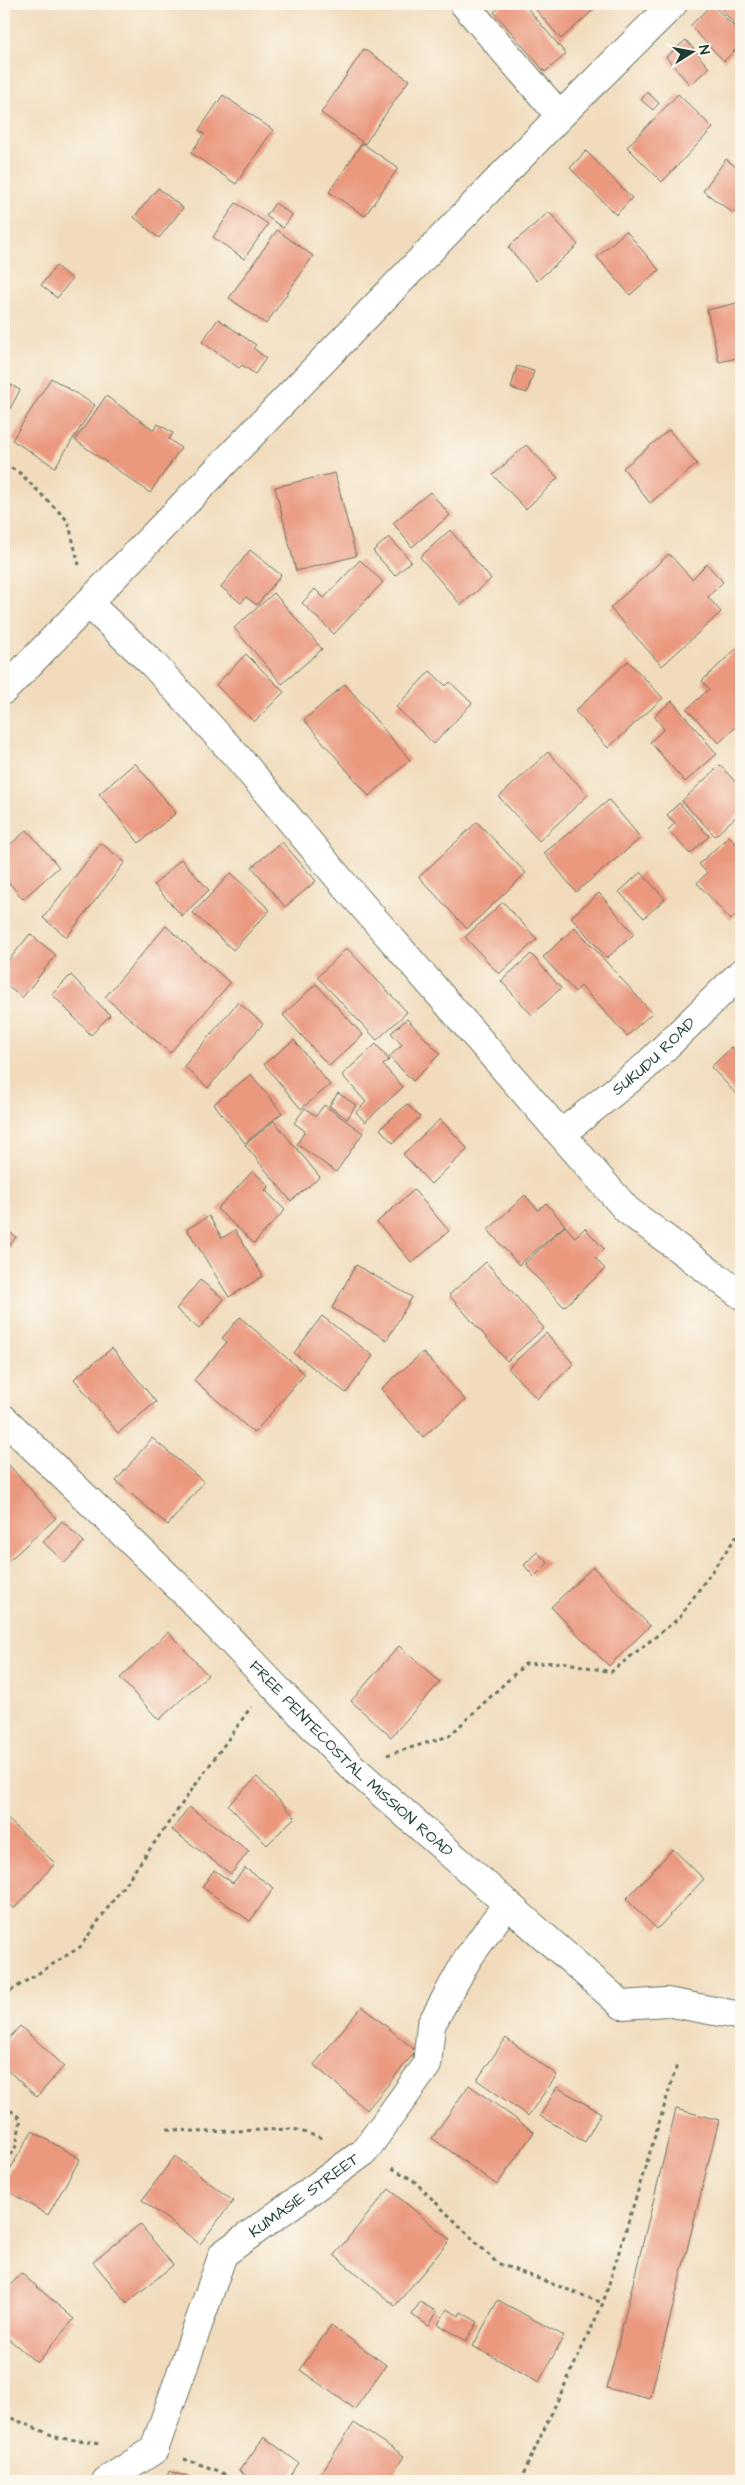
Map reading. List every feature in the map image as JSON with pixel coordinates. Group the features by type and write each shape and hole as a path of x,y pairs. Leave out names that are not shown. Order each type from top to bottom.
{"street":[{"path":"464,4 560,116"},
{"path":"4,690 560,116 673,4"},
{"path":"89,604 153,664 241,761 342,882 626,1210 741,1295"},
{"name":"SUKUDU ROAD","path":"561,1134 645,1067 741,973"},
{"name":"FREE PENTECOSTAL MISSION ROAD","path":"4,1419 188,1596 271,1680 351,1766 622,2005 667,2002 741,2016"},
{"name":"KUMASIE STREET","path":"106,2481 154,2450 223,2254 364,2152 427,2065 431,2025 468,1958 507,1904"}],"path":[{"path":"4,464 20,473 68,521 89,604"},
{"path":"351,1766 449,1736 525,1664 563,1662 612,1672 679,1618 741,1530"},
{"path":"4,1995 80,1947 271,1680"},
{"path":"520,2481 603,2303 676,2065"},
{"path":"4,2105 21,2119 16,2146 4,2165"},
{"path":"167,2129 203,2132 294,2129 364,2152 413,2180 497,2262 603,2303"}],"building":[{"path":"4,4 11,4 4,12"},
{"path":"503,4 524,4 566,54 545,72 494,12"},
{"path":"531,4 596,4 598,6 561,39"},
{"path":"712,4 741,34 741,44 724,61 690,26"},
{"path":"717,4 741,4 741,21 736,26"},
{"path":"686,40 709,68 690,85 666,57"},
{"path":"364,49 409,80 365,144 321,113"},
{"path":"647,92 659,103 653,110 641,100"},
{"path":"678,94 713,128 662,182 627,147"},
{"path":"223,95 273,130 236,184 191,153 204,134 199,130"},
{"path":"362,143 398,168 365,216 329,192"},
{"path":"586,151 632,198 616,215 570,168"},
{"path":"726,159 741,171 741,203 733,213 703,191"},
{"path":"158,188 183,208 159,238 134,217"},
{"path":"236,203 268,224 244,259 213,237"},
{"path":"275,203 292,215 283,228 266,216"},
{"path":"549,212 578,245 537,281 508,247"},
{"path":"277,230 313,256 266,324 229,298"},
{"path":"626,231 659,270 630,295 597,257"},
{"path":"56,266 72,279 57,298 41,285"},
{"path":"741,302 741,357 719,362 707,310"},
{"path":"218,319 256,345 253,348 266,358 255,374 242,365 239,368 202,342"},
{"path":"517,366 534,371 527,393 511,388"},
{"path":"51,378 95,405 55,467 12,440"},
{"path":"4,381 20,390 7,414 4,413"},
{"path":"106,396 154,430 158,424 173,433 169,439 181,448 150,493 75,440"},
{"path":"669,430 697,464 650,503 623,468"},
{"path":"526,445 558,478 526,509 493,475"},
{"path":"335,473 356,556 296,571 275,487"},
{"path":"430,492 450,515 412,547 393,523"},
{"path":"450,530 491,579 461,605 420,557"},
{"path":"389,537 411,561 395,576 373,551"},
{"path":"250,550 281,575 257,605 246,597 241,603 221,587"},
{"path":"669,554 692,579 707,564 723,582 708,597 721,612 662,666 610,608"},
{"path":"360,560 383,582 334,634 302,603 315,589 324,598"},
{"path":"274,593 322,649 282,684 234,628"},
{"path":"738,647 741,651 741,722 719,743 687,709 709,689 702,681"},
{"path":"246,654 284,692 254,722 216,685"},
{"path":"628,661 663,698 608,748 575,711"},
{"path":"430,671 446,686 450,682 472,703 434,744 396,707"},
{"path":"345,684 410,760 369,796 304,720"},
{"path":"672,701 717,754 685,782 650,742 664,729 654,716"},
{"path":"548,752 588,795 539,841 499,797"},
{"path":"135,763 176,813 139,843 99,794"},
{"path":"720,765 741,788 741,812 715,836 682,801"},
{"path":"609,800 641,838 576,892 544,853"},
{"path":"679,803 709,836 690,854 668,830 675,823 667,815"},
{"path":"477,822 526,873 467,929 419,877"},
{"path":"27,830 59,867 23,899 4,877 4,850"},
{"path":"729,836 741,849 741,910 731,920 697,883 707,873 699,864"},
{"path":"282,842 316,881 285,907 252,867"},
{"path":"101,843 125,862 67,937 43,918"},
{"path":"181,859 209,890 182,916 154,885"},
{"path":"641,872 665,899 644,918 619,892"},
{"path":"231,873 270,910 233,950 193,913"},
{"path":"599,893 634,934 607,958 571,917"},
{"path":"503,902 537,939 499,974 465,937"},
{"path":"166,926 230,983 170,1053 105,997"},
{"path":"575,927 652,1013 627,1036 581,986 575,992 543,957"},
{"path":"30,934 56,955 22,998 4,983 4,966"},
{"path":"347,948 407,1012 377,1040 317,977"},
{"path":"531,954 561,988 532,1015 501,981"},
{"path":"71,975 110,1015 91,1035 52,994"},
{"path":"316,984 363,1035 329,1066 283,1015"},
{"path":"238,1002 263,1024 208,1088 184,1066"},
{"path":"407,1019 440,1054 413,1081 389,1057 402,1045 391,1033"},
{"path":"294,1040 330,1085 301,1109 264,1064"},
{"path":"376,1044 389,1060 383,1065 403,1087 365,1122 356,1112 366,1102 342,1075"},
{"path":"732,1047 741,1056 741,1099 711,1067"},
{"path":"251,1074 282,1113 245,1143 214,1104"},
{"path":"338,1093 356,1105 347,1119 329,1106"},
{"path":"407,1104 420,1117 393,1143 380,1129"},
{"path":"324,1105 363,1133 336,1172 297,1144 305,1131 294,1123 305,1108 316,1116"},
{"path":"440,1119 468,1149 431,1184 403,1154"},
{"path":"274,1121 320,1177 291,1201 245,1145"},
{"path":"253,1171 269,1186 265,1190 285,1210 254,1243 217,1209"},
{"path":"414,1190 449,1231 412,1263 377,1222"},
{"path":"525,1195 538,1210 546,1203 565,1225 519,1265 488,1230"},
{"path":"209,1216 222,1238 235,1230 263,1276 229,1297 187,1229"},
{"path":"565,1226 575,1237 585,1228 604,1249 595,1258 605,1269 564,1307 524,1264"},
{"path":"4,1228 16,1237 4,1254"},
{"path":"486,1262 544,1328 507,1361 449,1295"},
{"path":"356,1265 412,1297 387,1340 332,1308"},
{"path":"200,1280 224,1299 199,1329 176,1309"},
{"path":"322,1316 373,1356 346,1393 294,1353"},
{"path":"240,1317 305,1374 254,1433 194,1380 227,1342 222,1338"},
{"path":"546,1333 574,1364 537,1399 508,1368"},
{"path":"112,1348 156,1402 118,1433 74,1379"},
{"path":"423,1352 465,1400 423,1437 381,1389"},
{"path":"152,1438 204,1482 168,1525 116,1481"},
{"path":"8,1464 56,1518 4,1565 4,1467"},
{"path":"62,1521 84,1542 65,1563 43,1542"},
{"path":"537,1552 548,1563 534,1577 524,1565"},
{"path":"593,1567 650,1626 609,1666 551,1607"},
{"path":"168,1632 208,1675 159,1720 120,1678"},
{"path":"399,1646 440,1682 391,1737 351,1701"},
{"path":"257,1777 295,1817 267,1845 228,1805"},
{"path":"189,1807 249,1851 231,1874 172,1830"},
{"path":"4,1816 55,1863 14,1909 4,1900"},
{"path":"673,1849 704,1879 657,1929 626,1899"},
{"path":"245,1868 274,1888 250,1921 202,1887 214,1870 233,1883"},
{"path":"362,2006 416,2051 367,2110 314,2065"},
{"path":"20,2026 64,2066 37,2097 4,2067 4,2044"},
{"path":"506,2038 557,2075 528,2116 477,2080"},
{"path":"469,2085 534,2132 497,2185 432,2138"},
{"path":"557,2087 601,2113 585,2142 540,2116"},
{"path":"676,2109 719,2120 650,2399 607,2388"},
{"path":"32,2131 80,2159 48,2215 4,2189 4,2180"},
{"path":"175,2156 233,2201 200,2244 142,2200"},
{"path":"389,2189 450,2240 395,2306 334,2255"},
{"path":"140,2224 173,2265 127,2303 93,2262"},
{"path":"21,2273 74,2319 37,2363 4,2335 4,2293"},
{"path":"498,2300 564,2336 539,2382 473,2346"},
{"path":"420,2302 437,2312 429,2326 412,2315"},
{"path":"447,2309 459,2316 461,2312 478,2322 466,2341 438,2324"},
{"path":"331,2325 386,2365 355,2409 300,2370"},
{"path":"354,2423 404,2456 388,2481 316,2481"},
{"path":"264,2437 299,2463 286,2481 253,2481 239,2471"},
{"path":"169,2471 201,2481 166,2481"}]}
